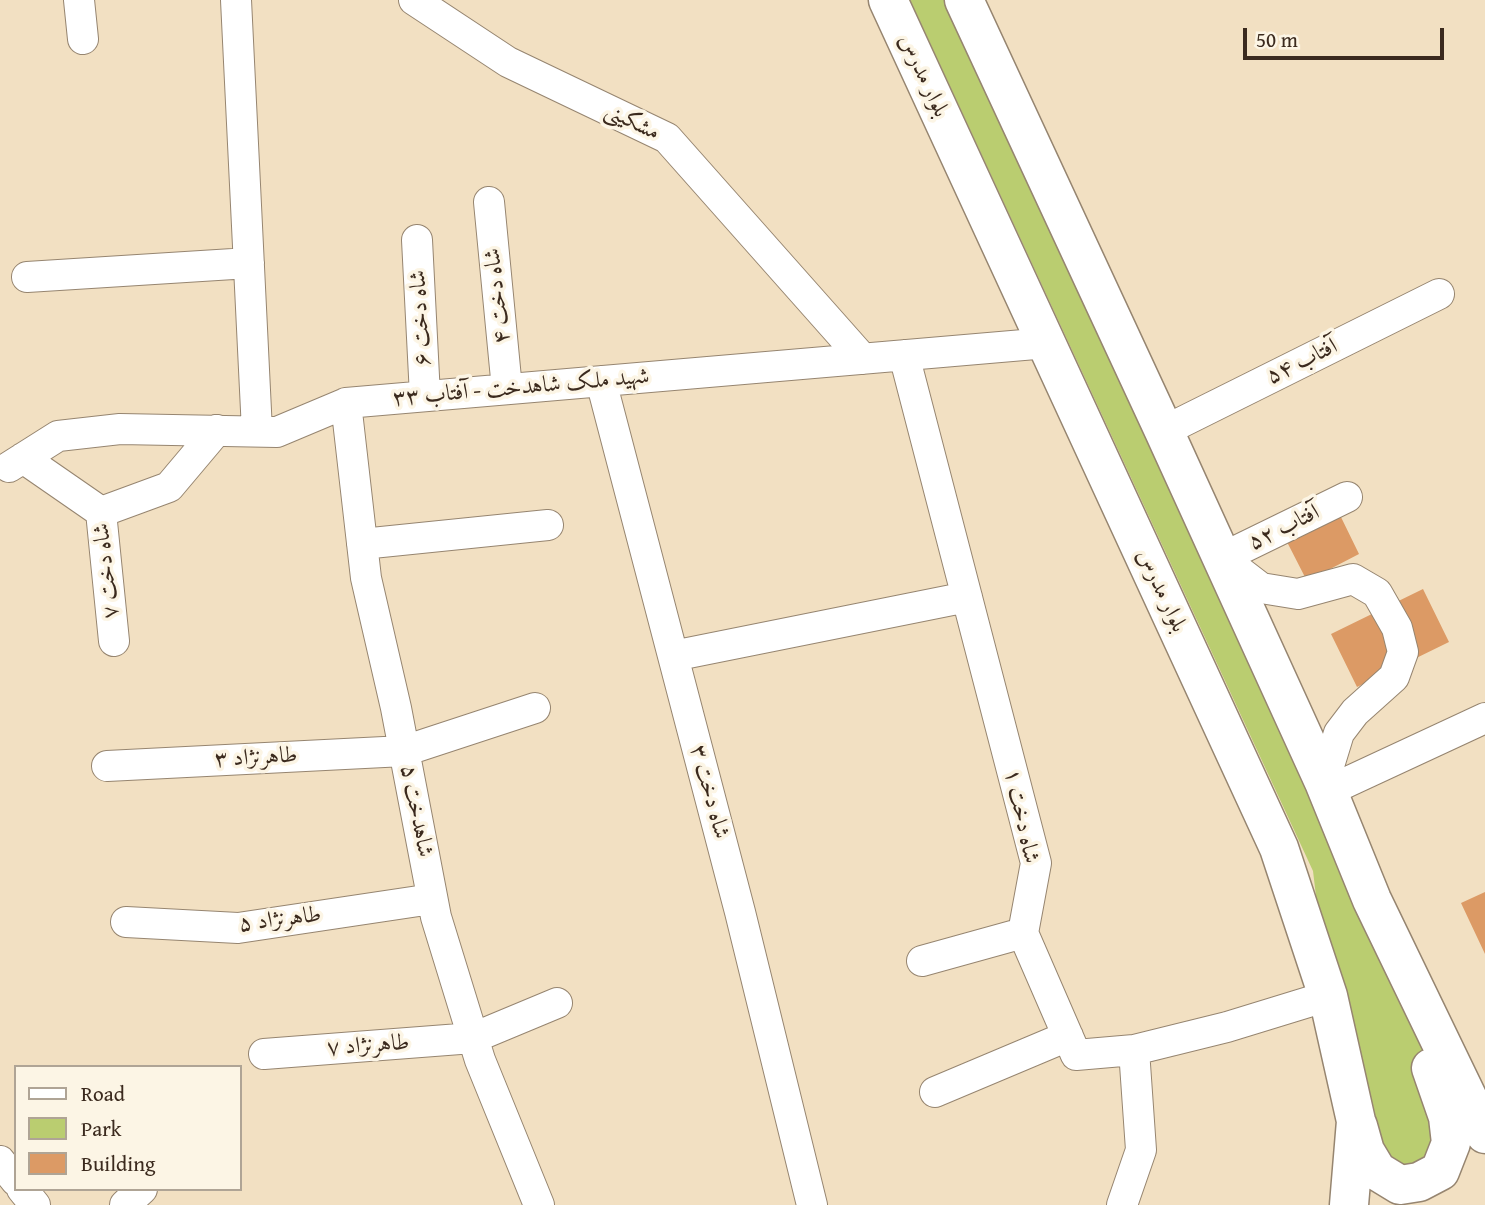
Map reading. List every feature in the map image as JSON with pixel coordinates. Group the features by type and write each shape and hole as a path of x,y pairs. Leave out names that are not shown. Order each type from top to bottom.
{"main road":[{"name":"بلوار مدرس","path":"888,0 1279,848 1328,996 1356,1121 1349,1205"},
{"path":"964,0 1326,787 1372,900 1448,1117 1451,1143 1440,1171 1419,1182 1400,1185 1377,1171 1365,1151 1356,1121"},
{"path":"1372,900 1483,1127"}],"street":[{"path":"79,0 83,39"},
{"path":"236,0 257,431"},
{"name":"مشکینی","path":"414,0 508,62 667,138 863,359"},
{"name":"شاه دخت ۴","path":"489,202 507,389"},
{"name":"شاه دخت ۶","path":"417,240 425,396"},
{"path":"27,276 249,263"},
{"name":"آفتاب ۵۴","path":"1164,431 1439,294"},
{"name":"شهید ملک شاهدخت - آفتاب ۳۳","path":"16,462 58,436 120,429 278,432 345,403 1047,343"},
{"name":"شاه دخت ۱","path":"904,355 1036,863 1023,933"},
{"name":"شاه دخت ۳","path":"601,381 740,912 812,1205"},
{"name":"شاهدخت ۵","path":"345,403 366,578 404,751 432,899 473,1038 539,1205"},
{"path":"101,512 169,487 217,430"},
{"name":"شاه دخت ۷","path":"16,462 101,512 114,641"},
{"name":"آفتاب ۵۲","path":"1222,558 1347,497"},
{"path":"362,544 548,525"},
{"path":"1222,558 1261,588 1298,594 1353,579 1377,593 1397,628 1403,652 1394,677 1355,712 1339,733 1326,787"},
{"path":"673,656 967,597"},
{"name":"طاهرنژاد ۳","path":"107,765 404,751 535,708"},
{"path":"1326,787 1485,718"},
{"name":"طاهرنژاد ۵","path":"126,922 238,928 432,899"},
{"path":"922,961 1023,933 1076,1055 1134,1050 1227,1027 1328,996"},
{"name":"طاهرنژاد ۷","path":"264,1055 473,1038 557,1003"},
{"path":"934,1092 1068,1036"},
{"path":"1122,1205 1141,1150 1134,1050"},
{"path":"0,1161 14,1178"},
{"path":"125,1205 140,1191"}],"green space":[{"path":"910,0 945,0 1396,968 1448,1117 1440,1171 1377,1171 1328,996 1313,871"}],"building":[{"path":"1339,513 1359,554 1307,581 1286,540"},
{"path":"1423,589 1449,642 1357,687 1331,634"},
{"path":"1485,892 1485,954 1461,903"}]}
